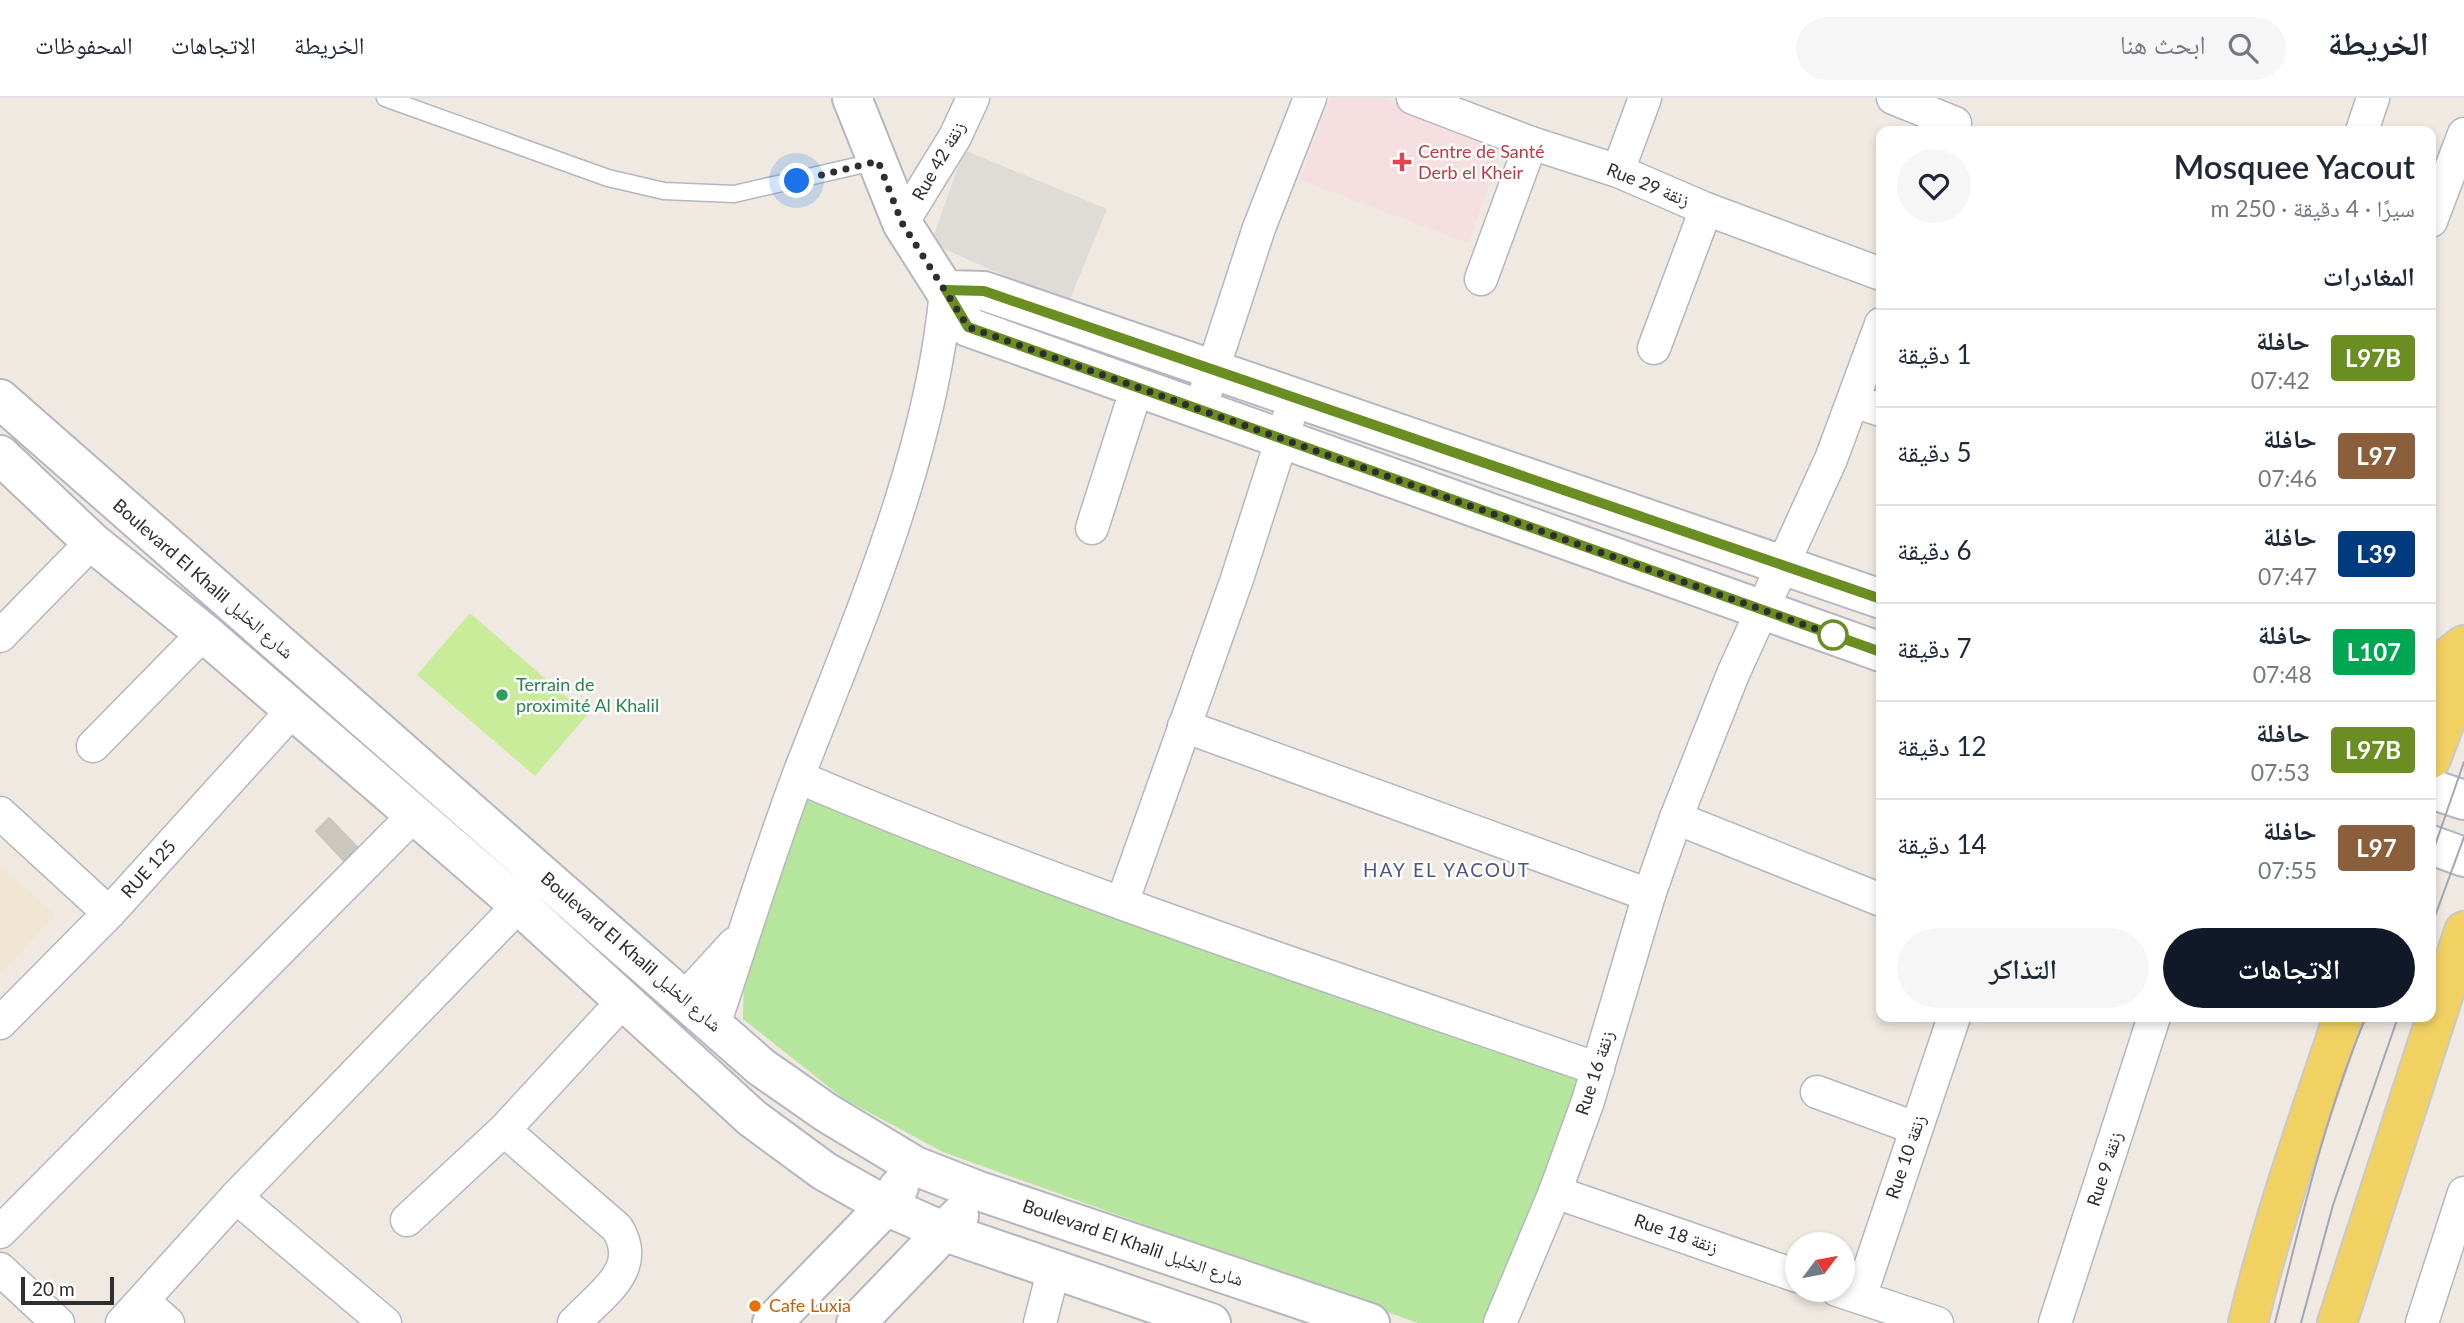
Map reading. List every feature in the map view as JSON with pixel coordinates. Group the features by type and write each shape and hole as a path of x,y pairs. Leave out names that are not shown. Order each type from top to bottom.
{"main road":[{"path":"2436,666 2464,645"},
{"path":"2436,746 2464,671"},
{"path":"2436,1015 2464,931"},
{"path":"2431,1030 2464,998"},
{"path":"2248,1323 2305,1124 2341,1022"},
{"path":"2337,1323 2434,1022"}],"street":[{"path":"852,98 902,223 968,327 1876,650"},
{"name":"Rue 42 زنقة","path":"902,223 955,137 973,98"},
{"path":"1200,410 1259,228 1310,98"},
{"name":"Rue 29 زنقة","path":"1413,98 1531,143 1618,171 1706,209 1876,272"},
{"path":"1618,171 1645,98"},
{"path":"1894,98 1956,117"},
{"path":"2364,126 2373,98"},
{"path":"2436,208 2464,134"},
{"path":"1481,279 1531,143"},
{"path":"1654,348 1706,209"},
{"path":"946,290 984,291 1876,597"},
{"path":"713,1025 798,777 906,486 943,333 946,290"},
{"path":"1867,405 1876,353"},
{"path":"1092,528 1137,387"},
{"path":"1122,903 1237,579 1296,397"},
{"name":"Rue 16 زنقة","path":"1500,1323 1555,1192 1598,1069 1649,895 1676,818 1762,610 1831,459 1867,405"},
{"name":"Boulevard El Khalil شارع الخليل","path":"7,418 501,837 682,1001 761,1067 827,1113 915,1166 979,1191 1370,1323"},
{"path":"0,455 92,542 204,633 519,905 625,999 752,1118 824,1171 886,1206 945,1233 1211,1323"},
{"path":"0,636 92,542"},
{"path":"93,746 204,633"},
{"name":"RUE 125","path":"0,1023 109,913 292,711"},
{"path":"1184,726 1649,895"},
{"path":"798,777 895,818 1122,903 1598,1069"},
{"path":"2436,791 2464,800"},
{"path":"0,813 109,913"},
{"path":"0,1232 415,814"},
{"path":"1676,818 1876,898"},
{"path":"2436,847 2464,857"},
{"path":"168,1323 133,1312 236,1197 519,905"},
{"path":"682,1001 743,931"},
{"path":"407,1220 504,1130 625,999"},
{"name":"Rue 10 زنقة","path":"1855,1279 1915,1128 1952,1022"},
{"name":"Rue 9 زنقة","path":"2056,1322 2152,1022"},
{"path":"1816,1092 1915,1128"},
{"path":"504,1130 617,1228 627,1244 625,1268 574,1323"},
{"path":"772,1323 886,1206 915,1166"},
{"path":"856,1323 945,1233 979,1191"},
{"name":"Rue 18 زنقة","path":"1555,1192 1785,1272"},
{"path":"2422,1323 2464,1193"},
{"path":"236,1197 385,1323"},
{"path":"1041,1323 1054,1268"},
{"path":"0,1269 58,1323"},
{"path":"1855,1296 1937,1323"}],"lane":[{"path":"385,98 608,178 664,191 734,194 878,161"}],"shaded area":[{"name":"Centre de Santé Derb el Kheir","path":"1330,98 1382,98 1505,143 1468,243 1300,180"},
{"path":"964,150 1107,209 1068,304 931,243"},
{"path":"0,865 55,915 0,974"}],"green space":[{"name":"Terrain de proximité Al Khalil","path":"470,613 587,715 535,776 417,675"},
{"path":"799,783 1595,1074 1498,1323 1418,1323 943,1152 844,1099 743,1019 745,929"}],"building":[{"path":"329,818 361,851 347,864 316,831"}],"tram line":[{"path":"2436,843 2464,762"},
{"path":"2436,913 2464,837"},
{"path":"2275,1323 2326,1130 2364,1022"},
{"path":"2301,1323 2333,1205 2396,1022"}],"bus line":[{"name":"L97B","path":"1876,597 984,291 946,290 968,327 1876,650"}],"place":[{"name":"Centre de Santé Derb el Kheir","path":"1402,162"},
{"name":"Terrain de proximité Al Khalil","path":"502,695"},
{"name":"Cafe Luxia","path":"755,1306"}],"district":[{"name":"HAY EL YACOUT","path":"1447,870"}],"route":[{"path":"797,181 878,161 902,223 968,327 1833,635"}]}
